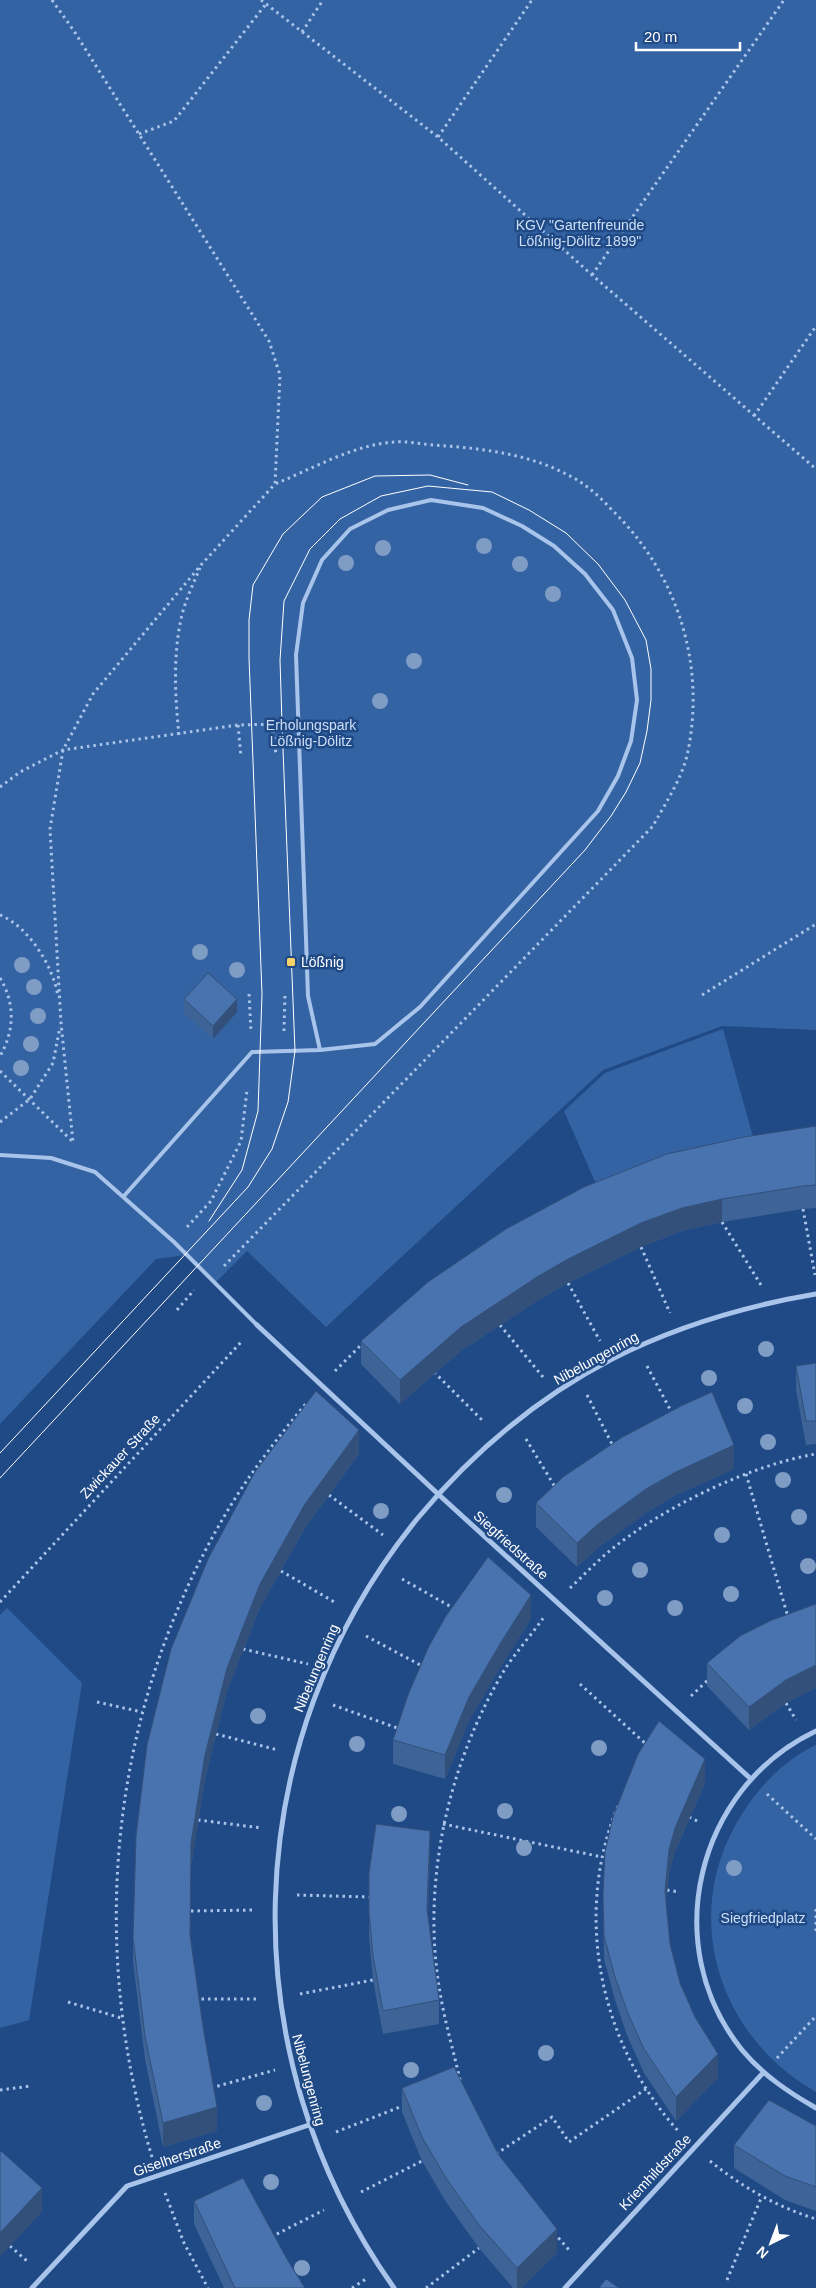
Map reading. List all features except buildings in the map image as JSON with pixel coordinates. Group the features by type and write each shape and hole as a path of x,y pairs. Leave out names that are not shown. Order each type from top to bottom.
{"street":[{"name":"Nibelungenring","path":"394,2288 360,2236 341,2202 315,2141 292,2065 279,1998 274,1910 280,1830 296,1754 326,1668 353,1613 397,1545 438,1494 498,1436 516,1422 579,1378 611,1360 677,1330 724,1314 772,1302 816,1294"},
{"name":"Siegfriedstraße","path":"257,1325 438,1494 751,1779"},
{"path":"816,1732 776,1756 751,1779 731,1804 716,1832 704,1863 698,1896 697,1928 700,1960 714,2003 742,2049 763,2073 790,2093 816,2108"},
{"name":"Kriemhildstraße","path":"565,2288 763,2073"},
{"name":"Giselherstraße","path":"32,2288 127,2186 309,2125"}],"lane":[{"path":"124,1196 252,1052 320,1050 375,1044 420,1007 598,811 618,776 631,742 637,700 632,658 613,610 585,574 554,546 522,526 483,508 431,500 388,510 350,529 322,560 303,603 296,655 308,996 320,1050"},
{"path":"0,1155 51,1158 95,1172 174,1242 257,1325"}],"path":[{"path":"52,0 269,340 280,375 274,484"},
{"path":"261,0 438,137 592,275 816,469"},
{"path":"302,32 323,0"},
{"path":"438,137 532,0"},
{"path":"592,275 784,0"},
{"path":"139,134 174,121 266,4"},
{"path":"754,416 816,326"},
{"path":"0,1122 30,1099 53,1063 61,1023 50,829 63,750 93,694 201,565 274,484 369,445 396,442 492,450 568,475 595,492 623,520 650,554 671,590 684,627 692,668 694,710 688,752 674,789 653,826 211,1280 192,1291 177,1310"},
{"path":"179,735 175,694 181,617 201,565"},
{"path":"0,787 20,772 63,750 179,735 238,725 298,723"},
{"path":"272,724 276,754"},
{"path":"238,725 242,757"},
{"path":"0,915 6,917 37,945 56,982 73,1142"},
{"path":"702,995 816,924"},
{"path":"0,978 8,992 12,1018 7,1043 0,1056"},
{"path":"284,1051 285,992"},
{"path":"174,1242 211,1201 240,1141 252,1052 250,994"},
{"path":"0,1071 73,1142 95,1172"},
{"path":"803,1209 816,1281"},
{"path":"722,1222 772,1302"},
{"path":"641,1246 677,1330"},
{"path":"568,1282 611,1360"},
{"name":"Zwickauer Straße","path":"0,1602 257,1325"},
{"path":"500,1325 556,1393"},
{"path":"208,2288 184,2243 158,2175 132,2080 121,2018 115,1941 116,1864 125,1788 142,1712 165,1641 194,1571 242,1490 273,1443 321,1385 368,1339"},
{"path":"637,1348 676,1421"},
{"path":"434,1372 498,1436"},
{"path":"579,1378 616,1453"},
{"path":"516,1422 559,1493"},
{"path":"460,2083 440,1997 435,1940 436,1881 444,1824 468,1744 506,1668 556,1601 612,1548 676,1506 746,1474 816,1454"},
{"path":"746,1474 789,1620"},
{"path":"329,1495 397,1545"},
{"path":"381,1567 456,1609"},
{"path":"281,1571 353,1613"},
{"path":"346,1626 429,1670"},
{"path":"243,1649 326,1668"},
{"path":"676,1710 718,1672"},
{"path":"580,1684 648,1746"},
{"path":"314,1698 405,1731"},
{"path":"97,1702 142,1712"},
{"path":"216,1734 296,1754"},
{"path":"644,1753 654,1739"},
{"path":"770,1797 816,1839"},
{"path":"619,1804 602,1857 596,1914 596,1938 601,1978 611,2017 623,2047 646,2090 668,2120 694,2147 726,2174 762,2196 798,2213 816,2218"},
{"path":"198,1820 280,1830"},
{"path":"444,1824 602,1857"},
{"path":"275,1894 369,1897"},
{"path":"816,1909 816,1932"},
{"path":"191,1911 274,1910"},
{"path":"196,1999 279,1998 373,1980"},
{"path":"68,2002 121,2018"},
{"path":"777,2058 816,2016"},
{"path":"211,2088 292,2065"},
{"path":"0,2090 31,2086"},
{"path":"496,2154 552,2117 569,2142 646,2090"},
{"path":"315,2141 406,2104"},
{"path":"492,2146 501,2161"},
{"path":"264,2240 422,2161"},
{"path":"727,2280 762,2196"},
{"path":"548,2226 584,2266"},
{"path":"426,2288 479,2248"}],"green space":[{"path":"0,0 816,0 816,1030 722,1026 603,1070 326,1327 247,1251 215,1283 186,1255 156,1259 0,1424"},
{"path":"723,1029 753,1137 597,1186 564,1111 605,1073"},
{"path":"7,1608 82,1683 29,2020 0,2028 0,1615"},
{"name":"Siegfriedplatz","path":"816,1745 816,2092 781,2067 752,2037 731,2003 717,1965 711,1926 714,1886 725,1846 746,1808 768,1780 786,1764"}],"tram line":[{"path":"209,1221 242,1170 258,1111 262,994 249,658 249,620 253,585 283,534 322,497 375,476 430,475 468,485"},
{"path":"0,1453 248,1187 272,1149 288,1102 295,1051 280,660 284,601 310,549 340,519 381,496 428,486 492,492 529,510 566,533 598,564 625,600 646,640 651,669 651,700 647,731 640,763 626,792 611,816 585,850 0,1478"}],"place":[{"name":"Lößnig","path":"291,962"}],"park label":[{"name":"KGV \"Gartenfreunde Lößnig-Dölitz 1899\"","path":"580,234"},
{"name":"Erholungspark Lößnig-Dölitz","path":"311,734"}]}
